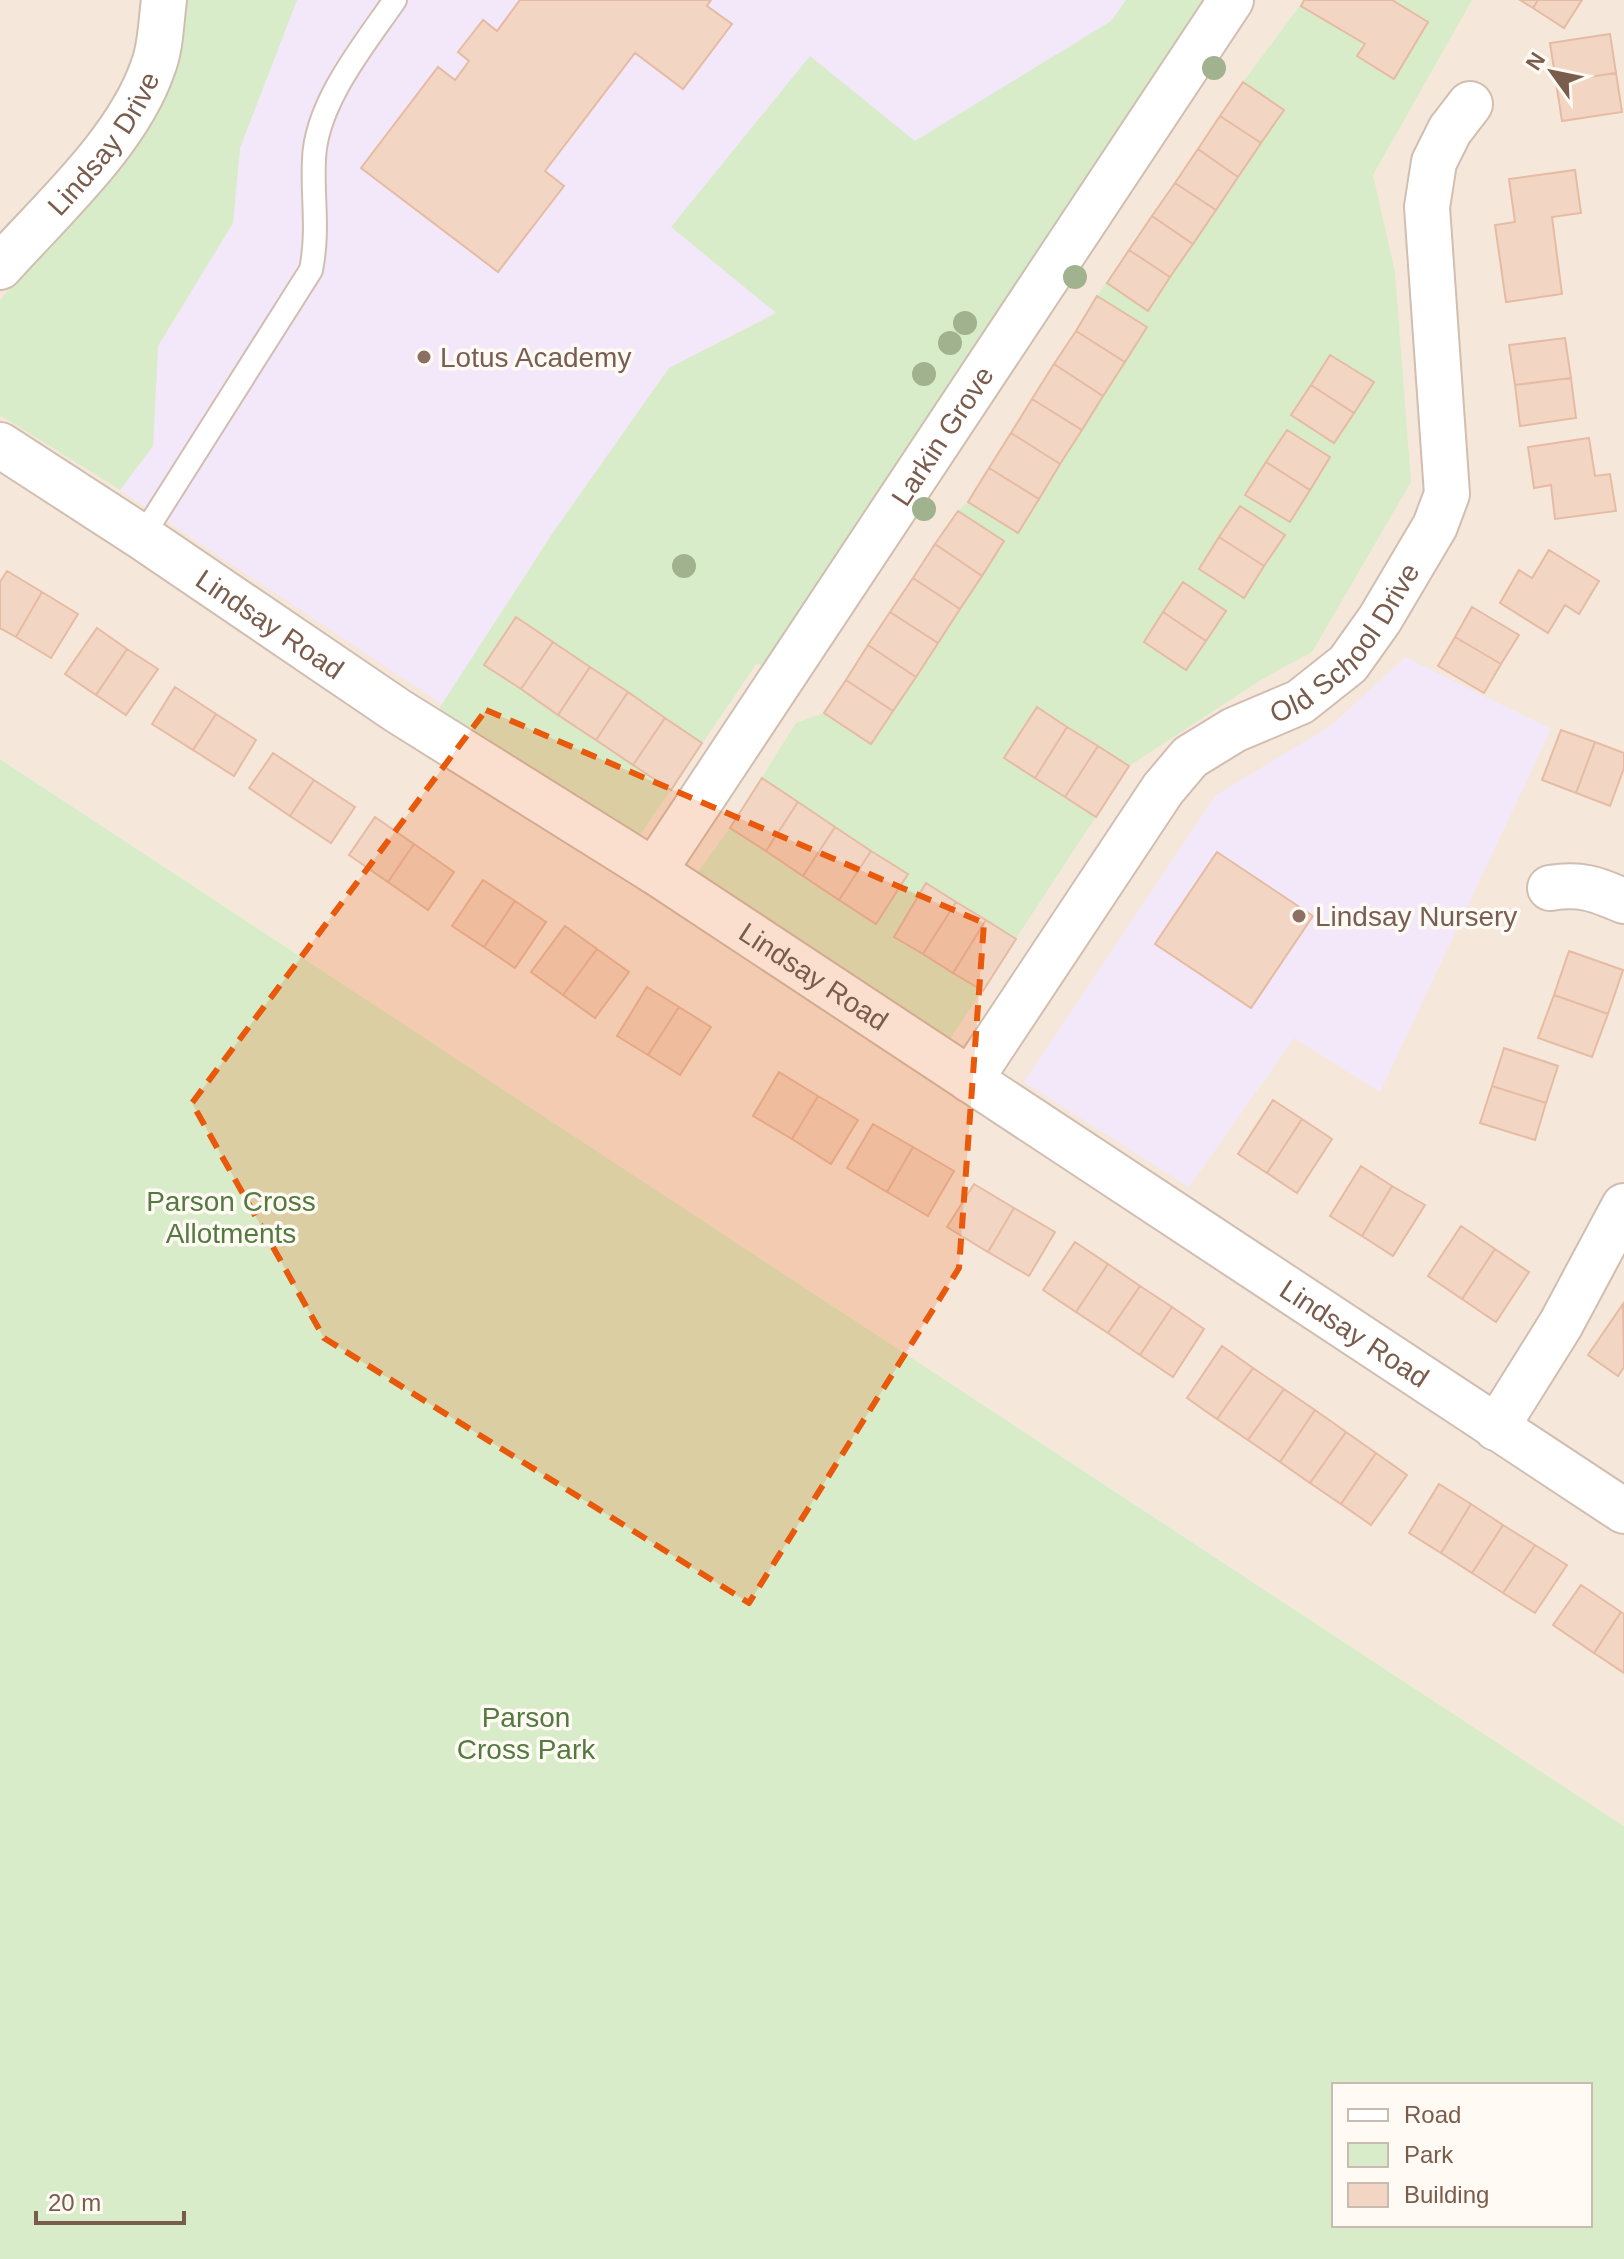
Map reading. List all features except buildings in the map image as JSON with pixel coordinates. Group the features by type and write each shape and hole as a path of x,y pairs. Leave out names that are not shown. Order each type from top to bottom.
{"street":[{"name":"Lindsay Drive","path":"0,267 120,133 154,65 164,0"},
{"name":"Larkin Grove","path":"654,871 1231,0"},
{"name":"Old School Drive","path":"970,1080 1163,789 1190,757 1234,730 1300,702 1348,664 1380,619 1435,526 1447,494 1427,207 1434,162 1450,130 1470,104"},
{"name":"Lindsay Road","path":"0,445 142,537 398,711 654,871 1624,1511"},
{"path":"1550,888 1570,884 1591,887 1624,901"},
{"path":"1496,1428 1561,1324 1624,1206"}],"lane":[{"path":"142,537 311,270 316,240 314,156 326,107 395,0"}],"highlighted area":[{"path":"486,710 984,923 959,1268 749,1603 324,1338 192,1103"}],"shaded area":[{"path":"0,0 1624,0 1624,1826 0,759"},
{"name":"Lotus Academy","path":"297,0 1126,0 1111,21 776,313 669,368 552,534 442,704 120,490 153,446 158,346 233,223 240,148"},
{"name":"Lindsay Nursery","path":"1405,657 1551,729 1380,1092 1294,1038 1189,1187 1024,1082 1216,795 1332,725"}],"green space":[{"path":"187,0 297,0 240,148 233,223 158,346 153,446 120,490 0,415 0,300 148,127 177,46"},
{"path":"1126,0 1231,0 782,678 757,663 627,854 428,730 552,534 669,368 776,313 671,227 810,56 915,141 1111,21"},
{"path":"1304,0 1472,0 1373,175 1395,272 1411,482 1312,652 1264,678 1129,766 937,1059 684,891 730,828 796,723 824,713 958,511 968,502 1097,296 1243,82"},
{"name":"Parson Cross Park","path":"0,759 1624,1826 1624,2259 0,2259"}],"place":[{"name":"Lotus Academy","path":"424,357"},
{"name":"Lindsay Nursery","path":"1299,916"}],"park label":[{"name":"Parson Cross Allotments","path":"231,1217"}]}
